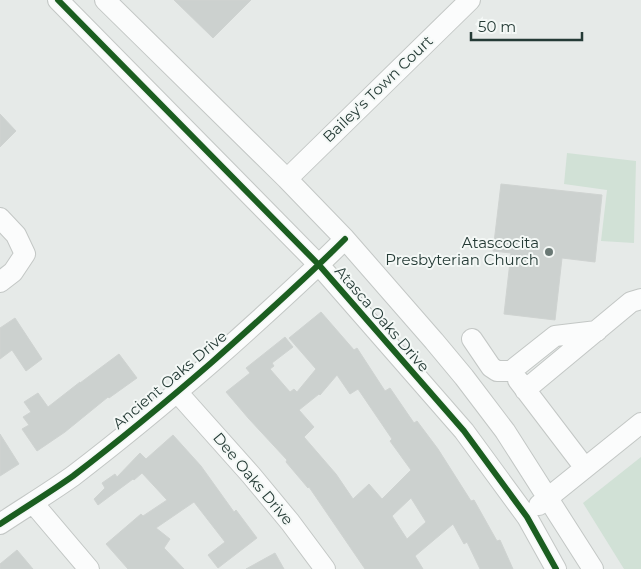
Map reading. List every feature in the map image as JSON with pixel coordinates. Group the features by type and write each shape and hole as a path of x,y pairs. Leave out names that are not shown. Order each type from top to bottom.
{"street":[{"name":"Atasca Oaks Drive","path":"58,0 319,265 464,432 527,517 556,569"},
{"name":"Atasca Oaks Drive","path":"105,0 287,179 344,239 434,341 464,377 504,431 593,569"},
{"path":"82,24 105,0"},
{"name":"Bailey's Town Court","path":"287,179 470,0"},
{"path":"0,218 16,235 25,254 13,272 0,282"},
{"name":"Ancient Oaks Drive","path":"0,524 71,477 177,392 260,320 344,239"},
{"path":"525,390 631,302 641,299"},
{"path":"472,338 490,367 498,372 511,371 555,336 597,330"},
{"path":"511,371 585,468"},
{"name":"Dee Oaks Drive","path":"177,392 257,482 290,522 324,569"},
{"path":"527,517 548,497 641,423"},
{"path":"33,503 89,569"}],"green space":[{"path":"567,153 636,161 634,243 601,241 607,190 564,184"},
{"path":"641,457 641,569 624,569 583,503"}],"building":[{"path":"174,0 251,0 213,38"},
{"path":"0,114 16,131 0,147"},
{"name":"Atascocita Presbyterian Church","path":"501,184 602,195 595,262 562,258 555,320 504,314 511,253 493,251"},
{"path":"321,312 354,350 357,348 385,391 390,388 414,423 417,421 438,449 471,501 474,500 497,541 500,540 513,569 480,569 467,542 464,544 453,524 415,556 423,569 365,569 309,487 226,392 250,373 246,368 285,337 293,347 272,363 274,366 270,369 290,392 294,389 297,392 316,369 289,338","holes":["337,375 350,394 358,389 392,439 390,441 411,470 382,499 369,484 353,499 336,474 304,437 314,427 299,410 320,395","411,498 426,522 407,539 392,516"]},
{"path":"15,318 42,359 26,371 12,350 0,359 0,328"},
{"path":"119,354 137,378 108,397 65,432 37,451 22,429 29,425 23,417 31,412 24,402 38,393 48,407"},
{"path":"0,434 19,464 0,476"},
{"path":"173,435 201,466 234,512 236,510 257,538 218,568 208,555 225,542 194,502 156,528 170,539 164,548 184,569 128,569 106,544 141,514 143,516 167,500 142,473 98,505 94,499 105,488 102,483 115,474 117,477 140,453 146,459"},
{"path":"17,550 33,569 0,569 0,564"},
{"path":"275,553 284,569 246,569"}],"cycle path":[{"path":"58,0 319,265 464,431 527,517 556,569"},
{"path":"0,524 73,476 143,421 245,333 345,239"}],"place":[{"name":"Atascocita Presbyterian Church","path":"549,252"}]}
